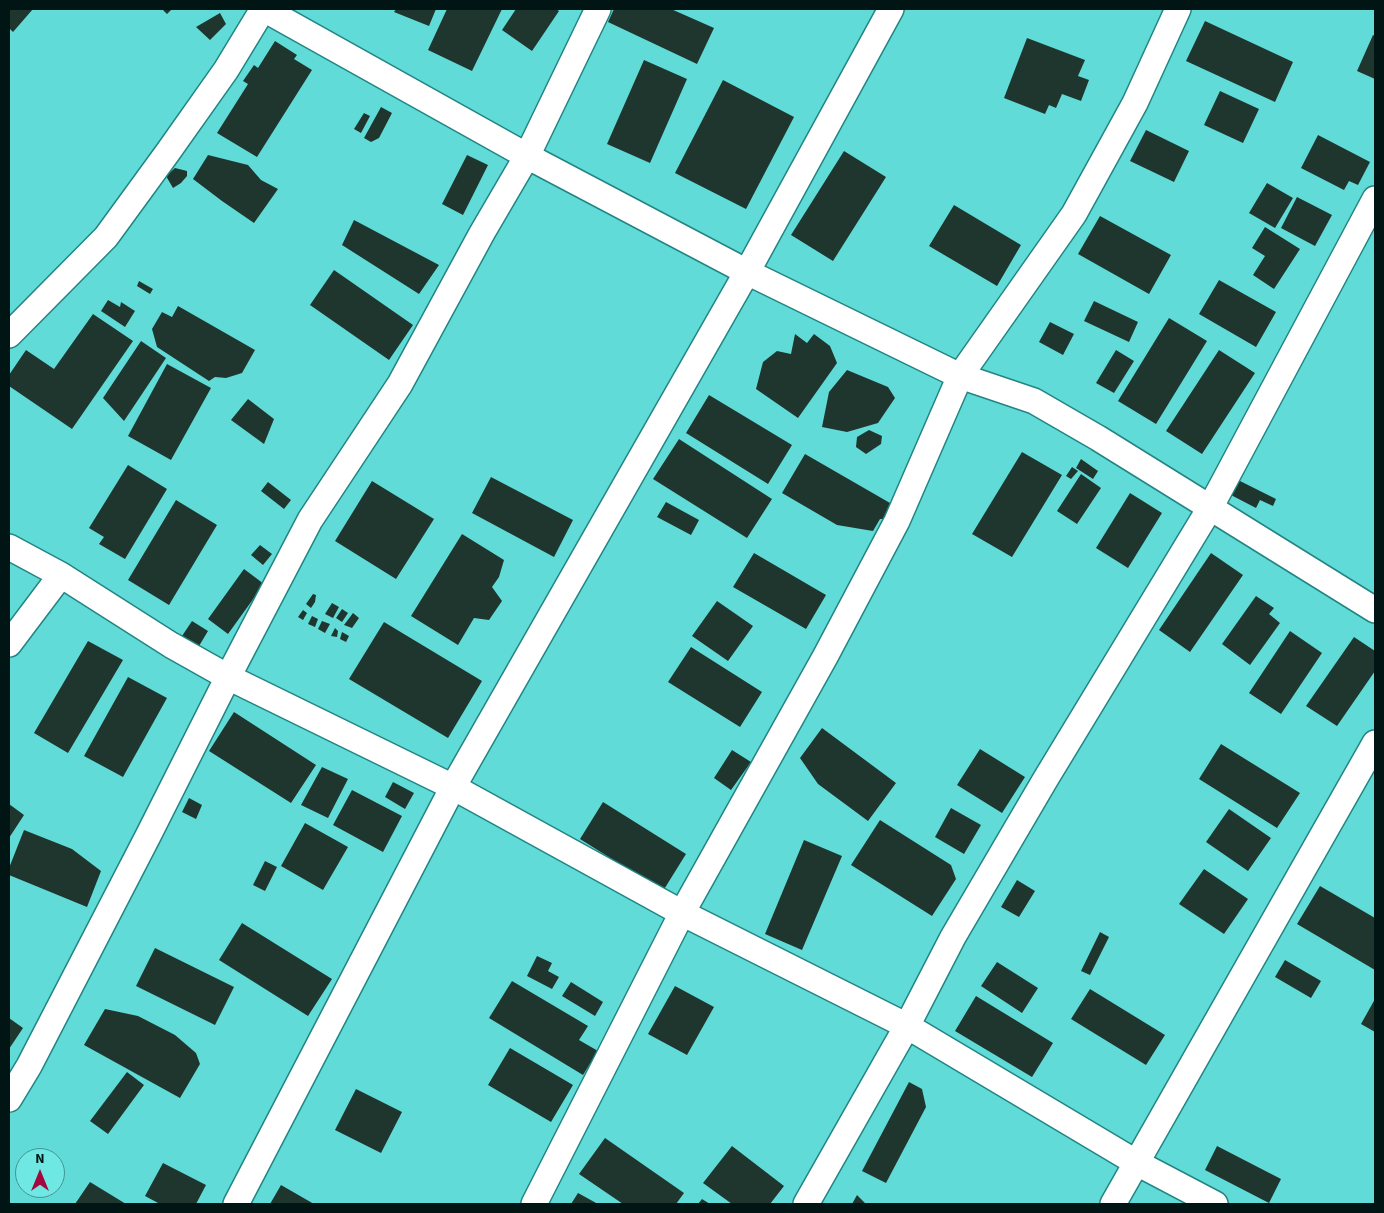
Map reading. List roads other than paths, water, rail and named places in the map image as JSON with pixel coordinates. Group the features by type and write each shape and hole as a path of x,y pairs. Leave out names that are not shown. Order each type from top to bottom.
{"street":[{"path":"9,335 106,237 226,70 264,9 527,156 747,272 960,376 1034,401 1098,438 1375,610"},
{"path":"9,1099 52,1022 310,520 400,384 482,233 527,156 598,9"},
{"path":"236,1204 453,787 747,272 891,9"},
{"path":"534,1204 682,912 825,657 897,521 960,376 1074,214 1135,103 1178,9"},
{"path":"806,1204 907,1026 952,937 1210,508 1375,199"},
{"path":"9,547 61,575 171,646 228,678 453,787 682,912 907,1026 1137,1163 1215,1204"},
{"path":"9,644 61,575"},
{"path":"1113,1204 1375,743"}]}
